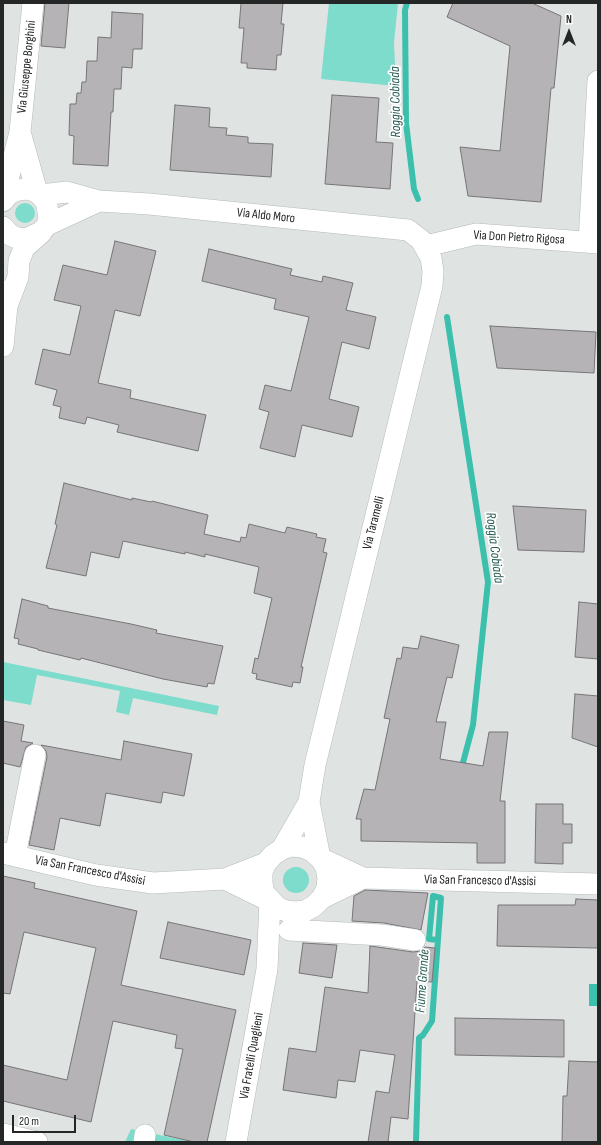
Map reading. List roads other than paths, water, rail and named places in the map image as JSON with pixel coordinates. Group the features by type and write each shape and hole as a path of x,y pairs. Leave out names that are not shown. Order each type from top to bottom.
{"street":[{"name":"Via Giuseppe Borghini","path":"3,200 20,132 33,3"},
{"name":"Via Don Pietro Rigosa","path":"426,246 476,234 593,242 598,81"},
{"name":"Via Giuseppe Borghini","path":"20,132 39,194 48,209 49,217 44,229"},
{"name":"Via Giuseppe Borghini","path":"3,200 9,194 18,190 28,189 39,194"},
{"name":"Via Aldo Moro","path":"39,194 67,192 99,201 149,204 408,230 416,234 426,246"},
{"name":"Via Aldo Moro","path":"44,229 99,201"},
{"path":"6,233 26,239 44,229"},
{"path":"7,306 18,277 19,261 24,248 44,229"},
{"name":"Via Taramelli","path":"320,858 309,802 315,765 432,286 433,271 426,246"},
{"path":"3,281 7,306 3,346"},
{"path":"9,854 35,755"},
{"name":"Via Taramelli","path":"282,849 309,802"},
{"name":"Via San Francesco d'Assisi","path":"9,854 96,875 153,883 225,879 266,863 273,855 282,849 292,846 302,847 312,851 320,858 363,878 598,884"},
{"path":"320,858 326,867 328,878 327,888 322,898"},
{"path":"266,863 262,872 262,883 264,893 270,901"},
{"name":"Via San Francesco d'Assisi","path":"225,879 270,901 286,911 305,911 314,906 322,898 363,878"},
{"name":"Via Fratelli Quaglieni","path":"236,1142 267,969 270,901"},
{"name":"Via Fratelli Quaglieni","path":"267,969 289,930 305,911"},
{"path":"289,930 382,935 414,940"},
{"path":"12,1138 37,1142"}],"waterway":[{"name":"Roggia Cobiada","path":"407,3 405,10 406,123 414,189 418,199"},
{"name":"Roggia Cobiada","path":"447,317 488,582 473,725 461,770"},
{"name":"Fiume Grande","path":"416,1142 419,1038 423,1035 432,1021 441,898 433,896 429,939 437,940"}]}
